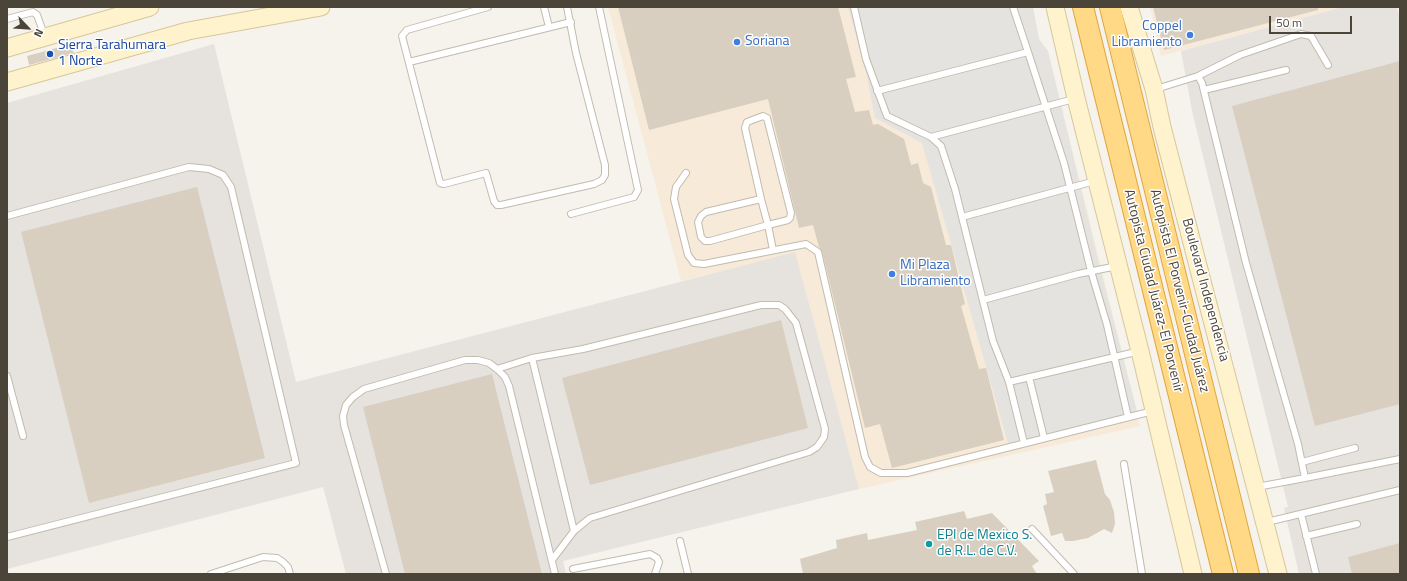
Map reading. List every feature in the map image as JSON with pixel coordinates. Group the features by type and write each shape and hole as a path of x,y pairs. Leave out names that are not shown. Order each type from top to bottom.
{"highway":[{"name":"Autopista Ciudad Juárez-El Porvenir","path":"1083,7 1223,574"},
{"name":"Autopista El Porvenir-Ciudad Juárez","path":"1110,7 1249,574"}],"main road":[{"path":"7,48 150,7"},
{"path":"7,82 188,30 321,7"},
{"path":"1055,7 1076,98 1140,351 1153,411 1193,574"},
{"name":"Boulevard Independencia","path":"1129,7 1154,89 1162,127 1278,574"}],"lane":[{"path":"488,7 404,31 402,36 441,184 486,173 494,201 497,205 594,184 602,180 606,172 576,53 567,7"},
{"path":"544,7 549,27"},
{"path":"570,214 634,197 638,190 599,7"},
{"path":"854,7 866,59 887,116 931,137 941,146 962,217 993,341 1009,382 1024,443"},
{"path":"1013,7 1064,163 1091,271 1107,324 1113,357 1128,417"},
{"path":"7,19 33,12 38,15 45,37"},
{"path":"409,62 570,22"},
{"path":"1154,89 1198,76 1240,55 1301,34 1312,36 1328,65"},
{"path":"877,91 1028,52"},
{"path":"1204,90 1286,70"},
{"path":"1198,76 1204,90 1246,263 1298,444 1305,478"},
{"path":"931,137 1076,98"},
{"path":"761,199 706,212 701,216 698,222 701,237 705,241 710,241 768,225 788,220 791,213 767,118 761,116 748,122 745,128 768,225 773,250"},
{"path":"7,216 189,167 209,169 223,175 231,187 296,463 7,537"},
{"path":"686,173 676,187 674,199 690,260 699,264 704,264 806,244 818,252 865,457 870,467 881,473 907,473 1153,411"},
{"path":"962,217 1097,181"},
{"path":"982,300 1091,271 1118,266"},
{"path":"497,369 532,358 583,349 761,305 779,305 785,309 796,323 825,429 822,442 809,452 590,518 574,531 552,560"},
{"path":"1009,382 1140,351"},
{"path":"532,358 574,531"},
{"path":"386,574 344,425 343,416 346,405 353,397 364,389 465,360 478,360 489,363 505,377 509,386 555,574"},
{"path":"7,376 23,436"},
{"path":"1029,377 1044,438"},
{"path":"1302,462 1355,448"},
{"path":"1256,487 1400,459"},
{"path":"1124,464 1142,574"},
{"path":"1265,523 1400,490"},
{"path":"1301,514 1316,574"},
{"path":"1306,536 1357,524"},
{"path":"1032,529 1074,574"},
{"path":"680,541 688,574"},
{"path":"573,569 650,554 657,558 659,562 655,574"},
{"path":"211,574 263,557 277,558 288,567 290,574"}],"shaded area":[{"path":"608,7 1033,7 1039,39 1048,51 1140,426 859,489 795,253 681,281"},
{"path":"848,7 1033,7 1039,39 1048,51 1098,260 1138,415 1009,447 922,143 875,118 866,73"},
{"name":"Coppel Libramiento","path":"1150,7 1343,7 1161,56"},
{"path":"1343,7 1397,7 1400,19 1400,574 1299,574 1284,508 1288,507 1192,111 1181,51"},
{"path":"214,44 296,382 795,252 859,489 563,561 566,574 346,574 323,487 7,569 7,103"}],"building":[{"name":"Mi Plaza Libramiento","path":"618,7 838,7 856,77 846,79 855,112 869,110 873,125 878,124 904,139 911,165 918,163 923,183 931,187 946,245 951,245 965,304 961,306 979,369 986,368 1004,440 892,468 880,424 865,428 822,251 819,247 813,225 799,228 768,99 649,130"},
{"name":"Coppel Libramiento","path":"1153,7 1318,7 1318,10 1164,50"},
{"name":"Sierra Tarahumara 1 Norte","path":"71,44 74,53 29,65 27,56"},
{"path":"1400,61 1400,404 1315,426 1232,106"},
{"path":"197,187 265,458 89,503 21,232"},
{"path":"781,320 808,428 590,485 562,378"},
{"path":"492,374 542,574 405,574 363,407"},
{"path":"1096,460 1105,494 1110,500 1114,512 1115,524 1112,533 1104,529 1088,538 1073,541 1065,541 1062,533 1051,536 1043,506 1047,504 1045,494 1054,492 1048,471"},
{"name":"EPI de Mexico S. de R.L. de C.V.","path":"964,511 967,519 992,513 1039,561 1032,566 1037,574 803,574 800,559 837,548 836,540 867,533 868,540 917,530 915,522"},
{"path":"1400,543 1400,574 1352,574 1348,557"}],"place":[{"name":"Coppel Libramiento","path":"1190,35"},
{"name":"Soriana","path":"737,42"},
{"name":"Sierra Tarahumara 1 Norte","path":"50,54"},
{"name":"Mi Plaza Libramiento","path":"892,274"},
{"name":"EPI de Mexico S. de R.L. de C.V.","path":"929,544"}]}
